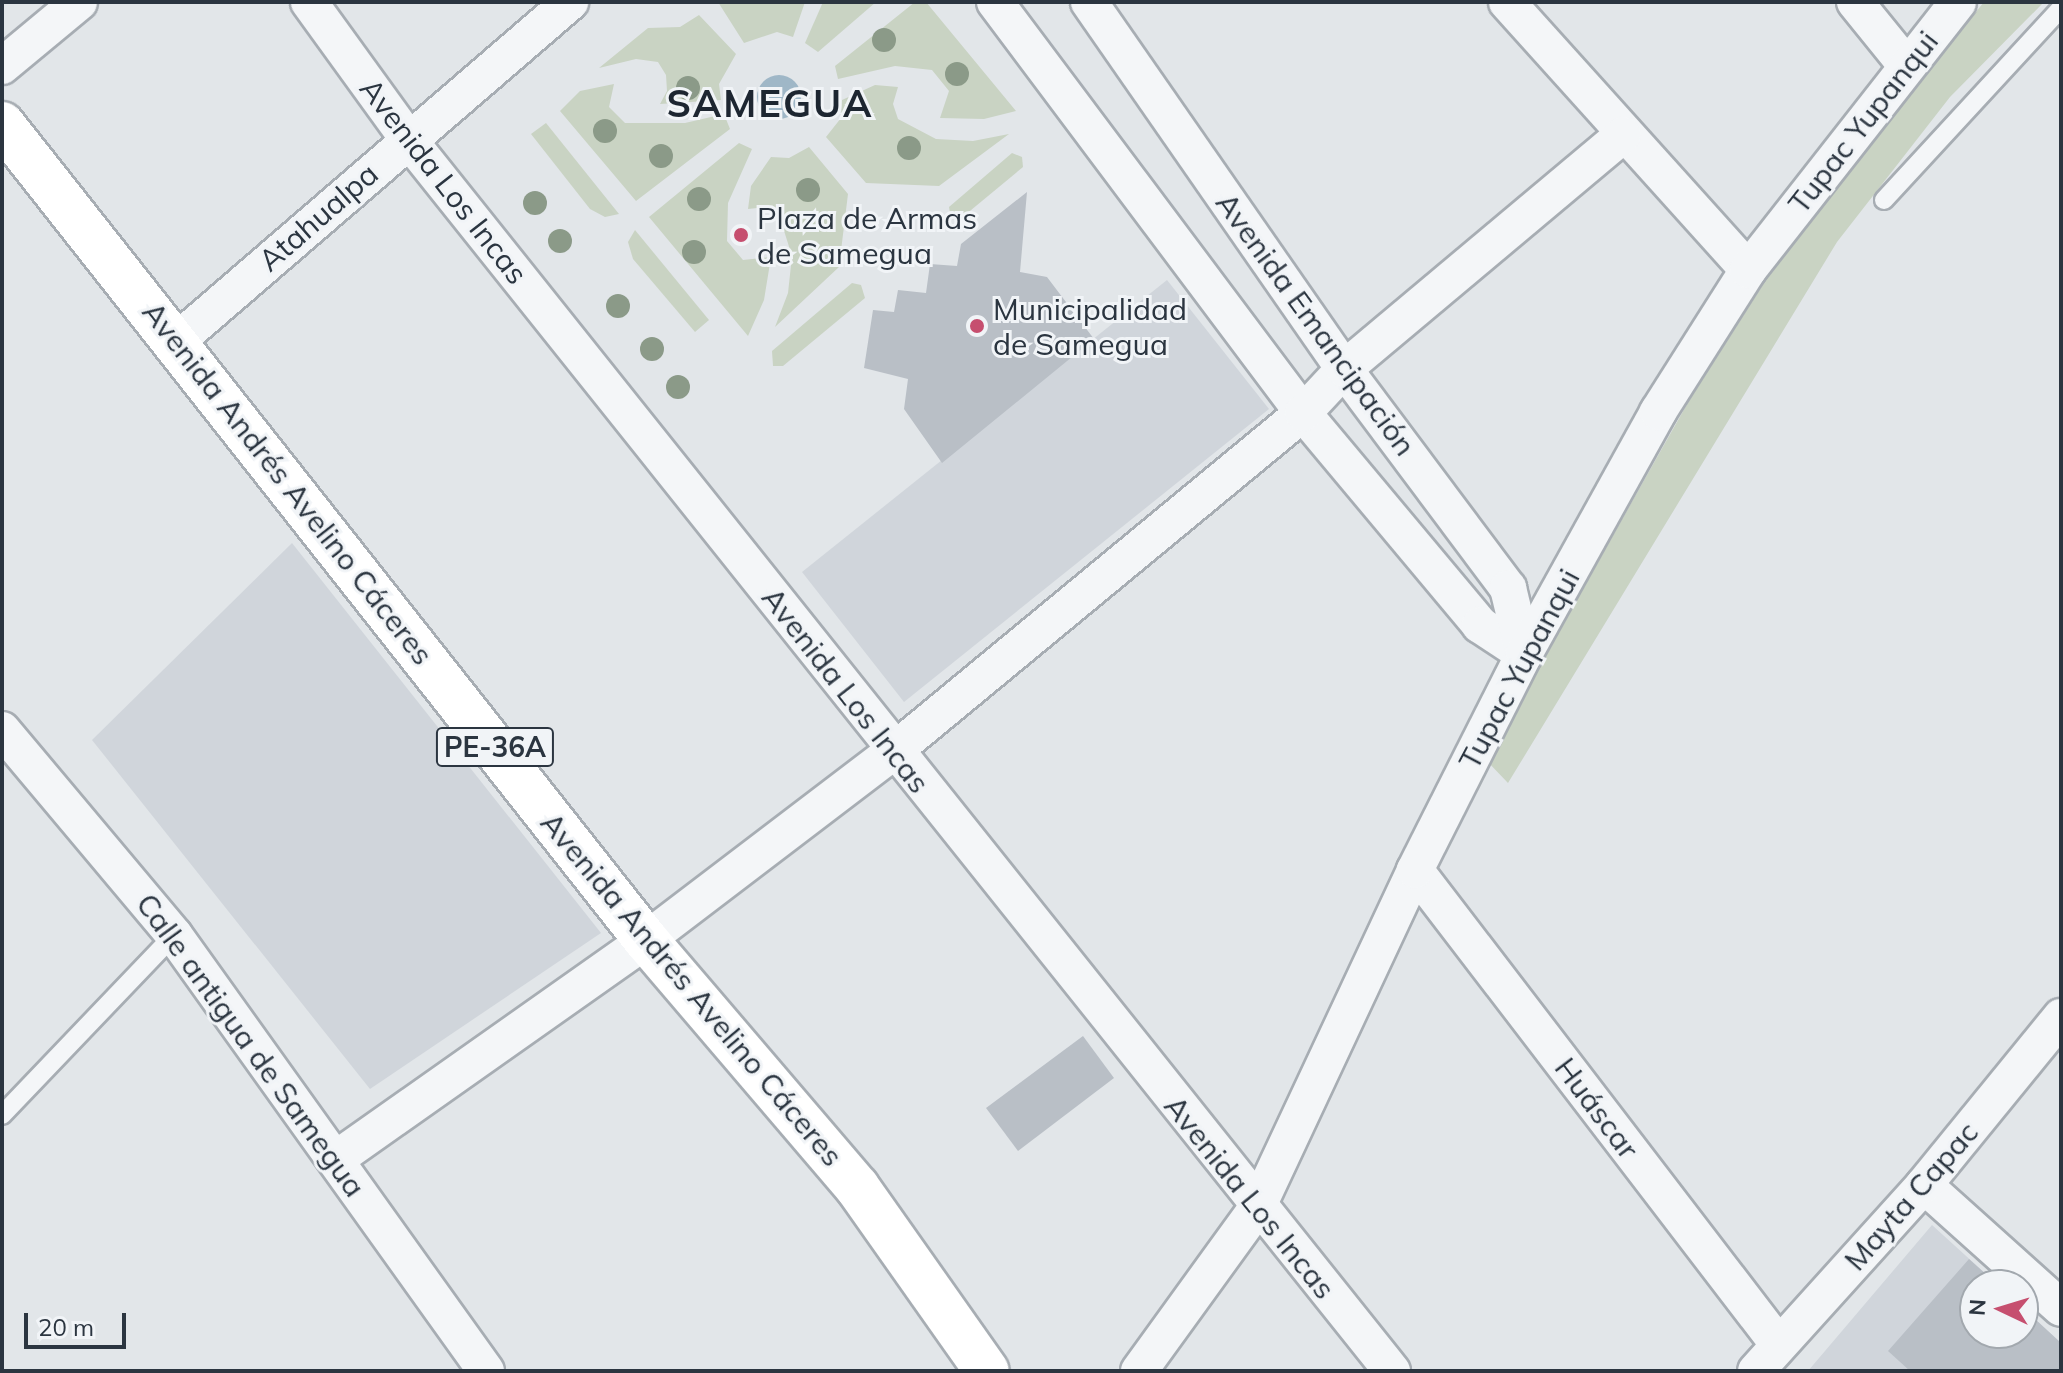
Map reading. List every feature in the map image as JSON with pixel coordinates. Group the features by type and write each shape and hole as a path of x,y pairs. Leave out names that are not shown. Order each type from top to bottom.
{"highway":[{"name":"Avenida Andrés Avelino Cáceres","path":"2,124 178,340 646,940 857,1187 987,1371"}],"street":[{"path":"2,66 79,2"},
{"name":"Avenida Los Incas","path":"309,2 408,139 1257,1208 1392,1371"},
{"name":"Atahualpa","path":"178,340 570,2"},
{"path":"995,2 1303,413 1480,625 1524,654"},
{"name":"Avenida Emancipación","path":"1089,2 1344,369 1508,588 1524,654"},
{"path":"1507,2 1623,135 1748,270"},
{"path":"1855,2 1906,65"},
{"name":"Tupac Yupanqui","path":"1139,1371 1257,1208 1415,870 1524,654 1658,412 1748,270 1958,2"},
{"path":"336,1159 646,940 895,750 1303,413 1344,369 1623,135"},
{"name":"Calle antigua de Samegua","path":"2,730 174,935 486,1371"},
{"name":"Huáscar","path":"1415,870 1767,1358"},
{"name":"Mayta Capac","path":"1767,1358 1924,1185 2061,1017"},
{"path":"1924,1185 2061,1308"}],"lane":[{"path":"1884,200 2061,8"},
{"path":"2,1115 174,935"}],"shaded area":[{"path":"1167,280 1269,409 904,702 802,572"},
{"path":"292,543 601,933 370,1089 92,740"},
{"path":"1932,1225 1980,1269 1959,1269 1959,1349 2039,1349 2039,1323 2061,1343 2061,1371 1808,1371"}],"green space":[{"path":"718,2 805,2 793,37 777,32 744,43"},
{"path":"823,2 876,2 818,52 805,43"},
{"path":"915,2 926,2 1016,111 984,119 940,118 949,91 932,70 895,66 838,79 835,66"},
{"path":"1984,2 2044,2 1950,97 1837,242 1508,783 1486,760 1690,399 1792,239"},
{"path":"699,15 736,54 719,84 721,100 660,104 667,91 666,75 658,62 636,59 599,68 648,28 680,27"},
{"path":"614,84 609,107 625,123 685,123 724,114 730,129 636,201 560,111 580,91"},
{"path":"875,85 898,87 893,104 898,119 936,139 973,141 1009,134 939,186 866,183 826,137 841,118 842,100"},
{"path":"546,123 619,214 605,217 590,209 531,134"},
{"path":"739,143 752,149 728,203 727,241 743,260 771,257 764,300 748,336 649,217"},
{"path":"809,147 848,194 839,267 775,327 788,293 792,256 779,215 766,207 748,209 751,186 771,157 789,158"},
{"path":"1012,153 1022,157 1023,167 959,220 951,219 949,207"},
{"path":"635,230 709,320 695,332 633,259 628,242"},
{"path":"852,283 861,285 865,298 783,366 773,366 772,351"}],"water":[{"path":"779,75 795,81 801,97 795,113 779,119 763,113 757,97 763,81"}],"building":[{"name":"Municipalidad de Samegua","path":"1027,192 1020,272 1047,277 1094,339 942,463 904,409 908,379 864,368 873,310 894,312 898,290 926,293 930,264 957,266 961,244"},
{"path":"1083,1036 1114,1078 1018,1151 986,1108"},
{"path":"1969,1259 1980,1269 1960,1269"},
{"path":"1959,1270 1959,1349 2039,1349 2039,1323 2061,1343 2061,1371 1910,1371 1888,1351"}],"place":[{"name":"Plaza de Armas de Samegua","path":"741,235"},
{"name":"Municipalidad de Samegua","path":"977,326"}],"district":[{"name":"SAMEGUA","path":"770,104"}]}
